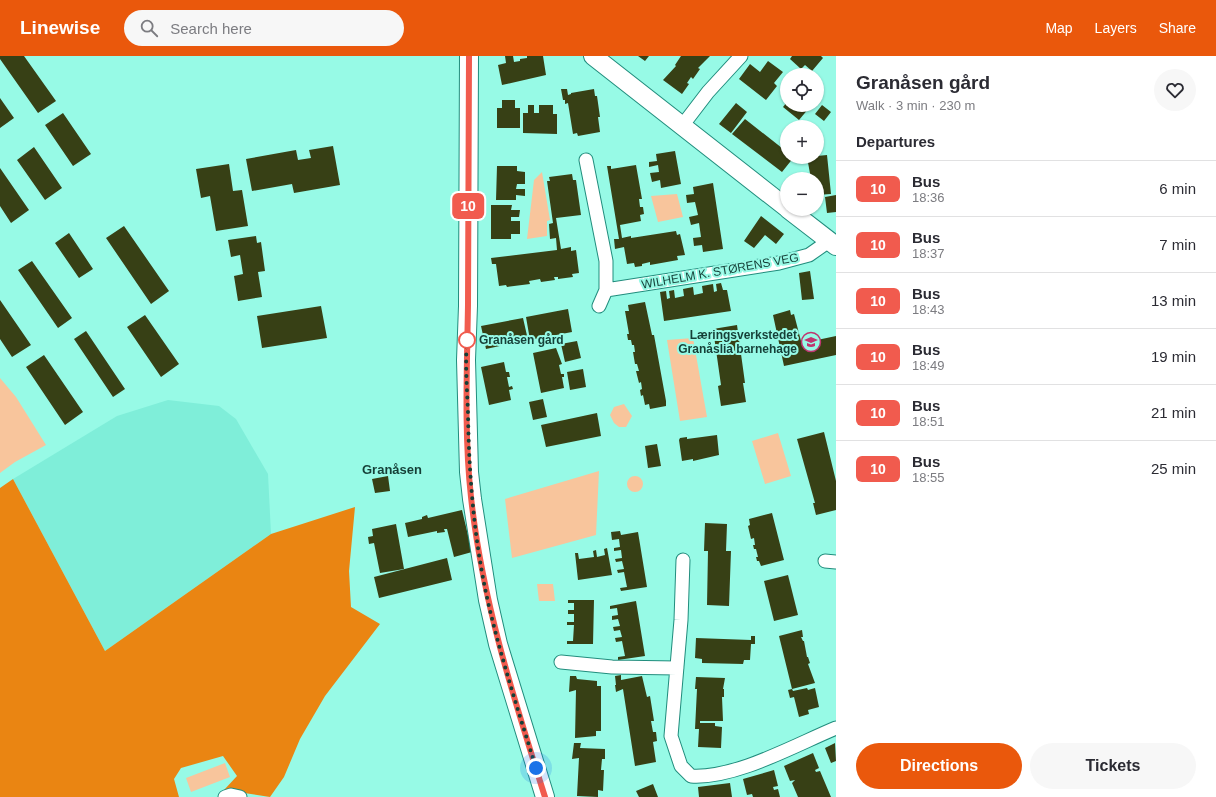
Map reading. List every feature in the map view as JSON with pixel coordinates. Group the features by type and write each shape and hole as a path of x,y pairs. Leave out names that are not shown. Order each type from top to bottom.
{"street":[{"path":"469,56 468,306 466,360 469,472 488,600 497,637 545,797"},
{"path":"594,56 780,203"},
{"path":"682,126 708,92 741,56"},
{"path":"586,160 606,261 606,290 599,306"},
{"path":"797,216 833,244"},
{"name":"WILHELM K. STØRENS VEG","path":"606,290 779,263 809,255 833,244"},
{"path":"683,560 678,668 671,736 676,756 681,766 691,776 706,777 733,770 836,728"},
{"path":"561,662 612,667 678,668"},
{"path":"225,797 231,795 240,797"}],"shaded area":[{"path":"542,172 550,220 547,221 547,236 527,239 534,180"},
{"path":"677,194 683,217 658,222 651,196"},
{"path":"693,338 707,417 680,421 667,340"},
{"path":"0,378 16,397 46,445 15,462 0,473"},
{"path":"168,400 219,406 236,419 268,474 271,534 105,651 13,479 117,416"},
{"path":"624,404 632,416 626,427 619,427 614,423 610,415 614,407"},
{"path":"778,433 791,476 765,484 752,441"},
{"path":"599,471 596,535 512,558 505,499"},
{"path":"632,476 638,476 643,481 641,490 638,492 632,492 627,487 627,481"},
{"path":"13,479 105,651 271,534 355,507 349,571 351,607 380,624 325,696 300,739 284,777 270,797 224,790 237,776 223,756 181,768 174,779 179,797 0,797 0,488"},
{"path":"537,584 553,584 555,601 539,601"},
{"path":"225,763 230,777 191,792 186,778"}],"building":[{"path":"0,56 24,56 56,101 38,113 0,59"},
{"path":"505,56 513,56 514,62 527,58 527,56 543,56 546,75 502,85 498,65 506,63"},
{"path":"638,56 649,56 645,61"},
{"path":"681,56 710,56 698,68 700,69 693,79 691,77 687,83 689,84 682,94 663,80 676,66 675,65"},
{"path":"792,56 821,56 823,58 815,68 808,68 805,65 800,68 790,59"},
{"path":"768,61 780,70 780,76 774,83 777,86 766,100 739,79 750,64 760,72"},
{"path":"561,89 567,89 568,95 571,93 594,89 595,96 597,96 600,117 598,117 600,132 578,136 577,133 573,134 568,103 565,104 565,100 563,100"},
{"path":"0,98 14,118 0,128"},
{"path":"502,100 515,100 515,108 520,108 520,128 497,128 497,108 502,108"},
{"path":"736,103 747,112 731,133 719,124"},
{"path":"528,105 534,105 534,113 539,113 539,105 553,105 553,114 557,114 557,134 523,133 523,113 528,113"},
{"path":"824,107 831,112 824,121 815,114 817,112 824,112"},
{"path":"789,112 806,112 799,120"},
{"path":"63,113 91,154 73,166 45,125"},
{"path":"745,119 780,146 780,164 788,164 782,172 732,134"},
{"path":"333,146 340,185 294,193 292,184 252,191 246,159 296,150 298,160 311,158 309,150"},
{"path":"34,147 62,188 45,200 17,160"},
{"path":"675,151 681,184 661,188 660,180 652,182 650,173 659,172 658,165 649,167 649,162 657,161 656,154"},
{"path":"824,155 827,155 831,194 824,194 824,172 810,172 808,164 824,164"},
{"path":"229,164 233,191 242,190 248,226 216,231 210,196 201,198 196,169"},
{"path":"636,165 642,199 639,199 640,207 643,207 644,214 640,215 641,221 620,225 622,238 676,231 677,235 680,234 685,255 677,256 678,260 650,265 650,262 642,264 642,266 635,267 634,263 627,264 624,247 615,249 614,239 619,239 607,166 611,166 611,169"},
{"path":"497,166 517,166 517,171 525,172 525,184 517,184 516,189 525,189 525,196 516,195 516,200 496,200"},
{"path":"0,168 29,210 11,223 0,206"},
{"path":"572,174 573,180 576,180 581,215 556,218 561,249 571,247 571,251 576,250 579,273 572,274 573,277 558,279 558,277 554,277 555,280 541,282 540,279 529,281 530,284 507,287 506,285 499,286 496,264 492,264 491,258 557,250 556,238 550,239 549,224 553,223 547,181 550,181 549,177"},
{"path":"713,183 723,249 703,252 702,245 694,246 693,238 701,237 699,223 691,225 689,217 698,215 695,202 687,203 686,195 694,194 693,187"},
{"path":"836,195 836,212 827,213 825,197"},
{"path":"491,205 512,205 511,210 520,210 519,217 511,217 511,221 520,221 520,234 511,234 511,239 491,239"},
{"path":"761,216 784,234 776,244 765,235 754,248 744,241"},
{"path":"124,226 169,291 151,304 106,238"},
{"path":"69,233 93,269 79,278 55,243"},
{"path":"256,236 257,243 261,242 265,271 258,272 262,297 238,301 234,276 243,274 240,255 231,257 228,240"},
{"path":"32,261 72,318 58,328 18,270"},
{"path":"810,271 814,299 802,300 799,273"},
{"path":"721,283 723,290 727,290 731,311 664,321 660,292 666,291 667,299 670,298 669,291 674,290 675,298 684,296 683,289 693,287 694,295 703,293 702,286 713,284 714,292 717,291 716,284"},
{"path":"0,300 31,345 12,357 0,339"},
{"path":"645,302 652,335 654,335 666,401 666,406 650,409 649,404 645,405 643,395 641,396 641,382 639,383 636,371 639,371 637,364 635,364 633,352 635,352 634,345 632,345 631,340 628,340 627,334 629,334 625,311 629,311 628,305"},
{"path":"321,306 327,338 262,348 257,316"},
{"path":"568,309 572,332 530,340 526,317"},
{"path":"790,310 791,315 794,314 802,345 803,343 836,336 836,355 784,366 773,315"},
{"path":"145,315 179,364 161,377 127,327"},
{"path":"523,318 528,340 486,349 481,326"},
{"path":"737,325 745,383 743,383 746,402 721,406 718,386 721,385 713,329"},
{"path":"86,331 125,389 113,397 74,339"},
{"path":"577,341 581,358 565,362 561,344"},
{"path":"556,348 562,364 559,365 561,374 564,374 564,377 562,377 564,388 541,393 533,353"},
{"path":"44,355 83,412 65,425 26,367"},
{"path":"504,362 506,372 509,372 510,377 507,377 509,387 512,386 513,389 509,390 511,400 489,405 481,367"},
{"path":"583,369 586,387 570,390 567,372"},
{"path":"543,399 547,417 533,420 529,402"},
{"path":"597,413 601,436 546,447 541,425"},
{"path":"824,432 836,481 836,510 816,515 813,503 815,503 797,439"},
{"path":"717,435 719,455 693,461 693,459 682,461 680,438 687,437 687,439"},
{"path":"657,444 661,466 648,468 645,446"},
{"path":"388,476 390,491 375,493 372,479"},
{"path":"462,510 472,552 454,557 447,529 444,529 445,532 437,533 437,531 408,537 405,523 422,519 422,517 427,515 428,518"},
{"path":"772,513 784,560 761,566 759,561 757,561 756,557 758,557 756,549 754,549 753,545 755,545 754,538 751,539 748,526 750,525 749,519"},
{"path":"705,523 727,524 726,551 731,551 729,606 707,605 708,551 704,551"},
{"path":"396,524 404,569 380,573 374,543 369,544 368,537 373,536 372,529"},
{"path":"620,531 621,535 638,532 647,587 621,591 620,588 627,587 624,572 618,573 617,570 624,569 622,561 616,562 615,559 622,558 621,550 614,551 614,548 620,547 619,539 612,540 611,532"},
{"path":"607,548 612,575 578,580 575,553 578,553 579,559 594,557 593,551 596,550 597,557 605,555 604,549"},
{"path":"447,558 452,580 379,598 374,577"},
{"path":"788,575 798,615 774,621 764,581"},
{"path":"568,600 594,600 593,644 567,644 567,641 573,641 574,625 567,625 567,622 574,622 574,614 568,614 568,610 574,610 574,603 568,603"},
{"path":"636,601 645,656 618,660 618,657 625,656 622,641 616,642 615,638 622,637 620,630 614,631 613,627 620,626 618,619 612,620 612,616 618,615 617,608 610,609 610,606"},
{"path":"802,630 803,637 801,637 804,641 807,657 810,663 808,664 815,683 792,689 779,636"},
{"path":"751,636 755,636 755,644 751,644 750,660 744,660 743,664 702,663 702,659 695,658 696,638 751,640"},
{"path":"621,675 621,680 642,676 647,697 650,696 654,721 651,721 653,732 656,732 657,741 653,742 656,762 635,766 623,689 616,692 615,676"},
{"path":"570,676 576,676 577,679 597,681 597,686 601,686 601,731 596,731 596,736 575,738 576,690 569,692"},
{"path":"696,677 725,678 723,689 724,697 722,697 723,721 700,721 700,723 715,723 715,726 722,727 721,748 698,747 699,729 695,729 697,689 695,689"},
{"path":"815,688 819,707 808,710 809,714 799,717 794,697 790,698 788,690 792,689 793,691"},
{"path":"574,743 581,743 580,748 605,749 605,759 602,759 601,770 604,770 603,791 598,790 598,797 577,796 579,758 572,759"},
{"path":"835,743 836,761 831,763 825,748"},
{"path":"813,753 819,768 815,770 816,772 820,771 831,797 798,797 792,783 795,780 790,781 784,766"},
{"path":"774,770 778,786 773,787 774,790 778,789 780,797 753,797 752,794 747,795 743,779"},
{"path":"730,783 732,797 699,797 698,787"},
{"path":"653,784 658,797 639,797 636,791"}],"bus line":[{"name":"10","path":"469,56 468,306 466,360 469,472 478,542 488,600 498,644 517,710 545,797"}],"place":[{"name":"Granåsen gård","path":"467,340"},
{"name":"Læringsverkstedet Granåslia barnehage","path":"811,342"}],"district":[{"name":"Granåsen","path":"392,469"}],"route":[{"path":"467,340 466,360 469,472 478,542 488,600 498,644 536,768"}]}
